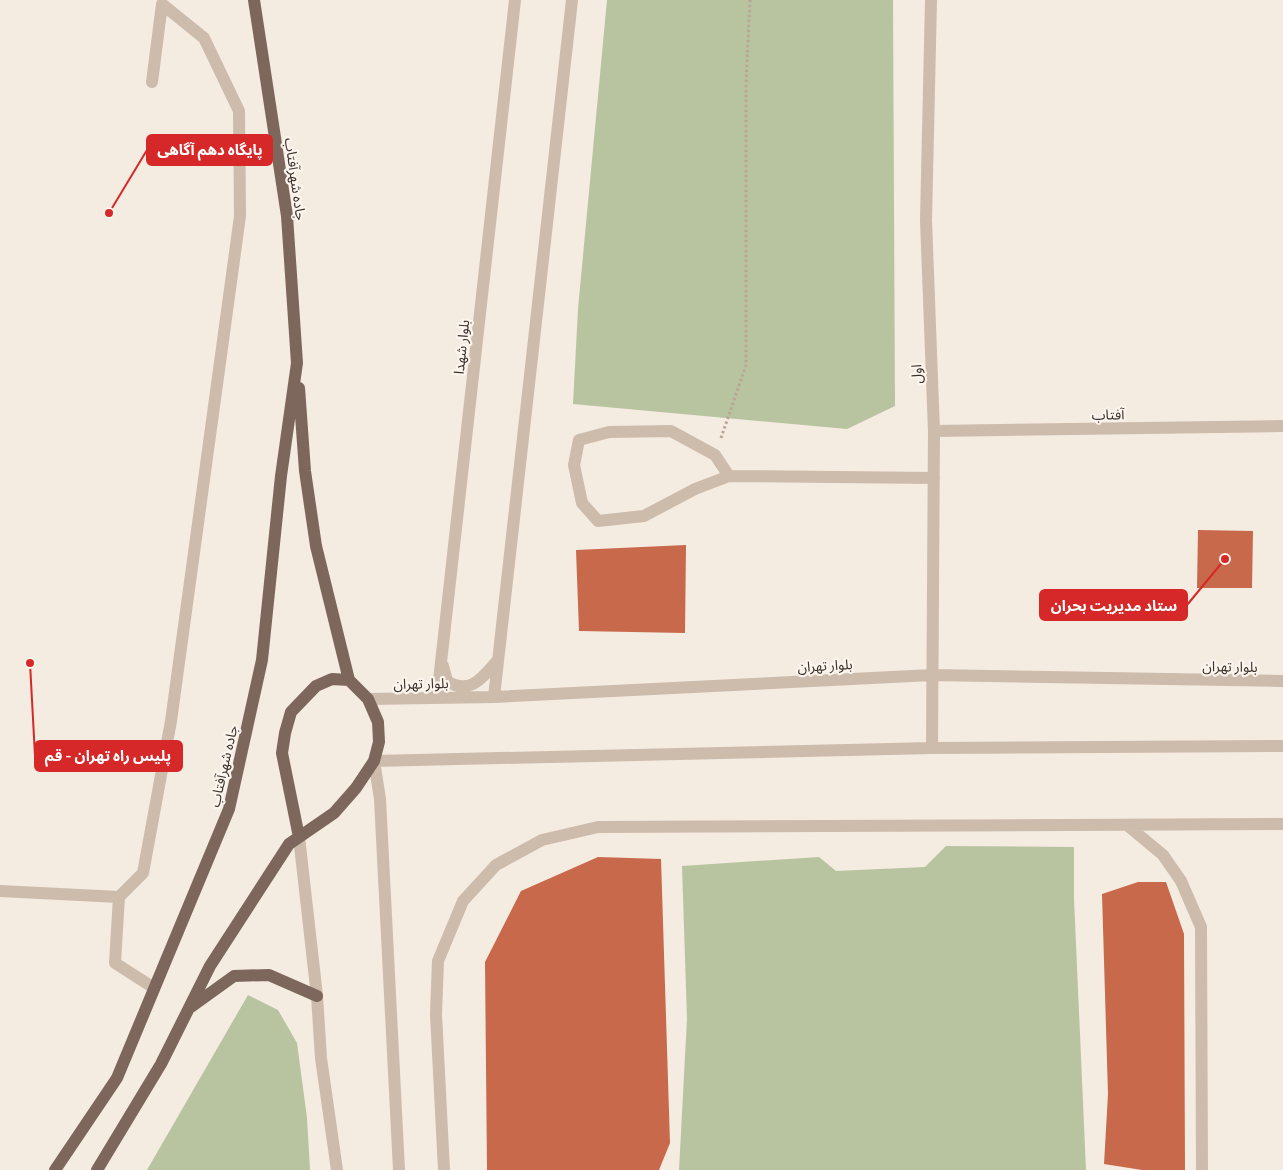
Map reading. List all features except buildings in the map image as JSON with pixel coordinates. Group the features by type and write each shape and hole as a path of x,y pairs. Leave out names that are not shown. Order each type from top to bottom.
{"main road":[{"name":"جاده شهرآفتاب","path":"254,0 287,216 305,471 316,546 349,680"},
{"name":"جاده شهرآفتاب","path":"55,1170 116,1078 230,809 262,660 281,476 297,363"},
{"path":"97,1170 161,1064 210,966 289,844 334,813 356,788 374,761 379,742 378,722 368,699 349,680 332,679 316,686 291,712 282,753 299,837"},
{"path":"188,1009 234,976 268,975 317,996"}],"street":[{"name":"بلوار شهدا","path":"437,698 515,0"},
{"path":"494,697 572,0"},
{"name":"اول","path":"931,0 926,220 934,431 932,748"},
{"path":"152,82 160,2"},
{"path":"154,988 115,962 119,897 143,872 171,720 240,216 239,111 204,38 160,2"},
{"name":"آفتاب","path":"934,431 1283,426"},
{"path":"729,476 715,455 671,431 609,432 580,440 574,465 582,503 598,521 644,516 695,489 729,476 934,478"},
{"path":"441,661 447,681 456,686 469,686 481,680 498,660"},
{"name":"بلوار تهران","path":"368,699 494,697 932,675 1283,682"},
{"path":"399,1170 380,798 374,761 932,748 1283,746"},
{"path":"444,1170 436,1014 438,961 463,901 496,865 542,840 598,827 1283,824"},
{"path":"1127,825 1163,855 1181,881 1201,927 1202,1170"},
{"path":"299,837 317,996 321,1058 337,1170"},
{"path":"0,890 119,897"}],"path":[{"path":"715,455 746,365 746,82 750,0"}],"green space":[{"path":"607,0 893,0 895,406 847,429 573,404 578,309"},
{"path":"946,846 1074,847 1074,899 1086,1170 679,1170 687,1019 682,866 819,857 836,871 925,867"},
{"path":"248,995 278,1010 297,1043 307,1118 310,1170 147,1170"}],"place":[{"name":"پایگاه دهم آگاهی","path":"109,213"},
{"name":"ستاد مدیریت بحران","path":"1225,559"},
{"name":"پلیس راه تهران - قم","path":"30,663"}]}
